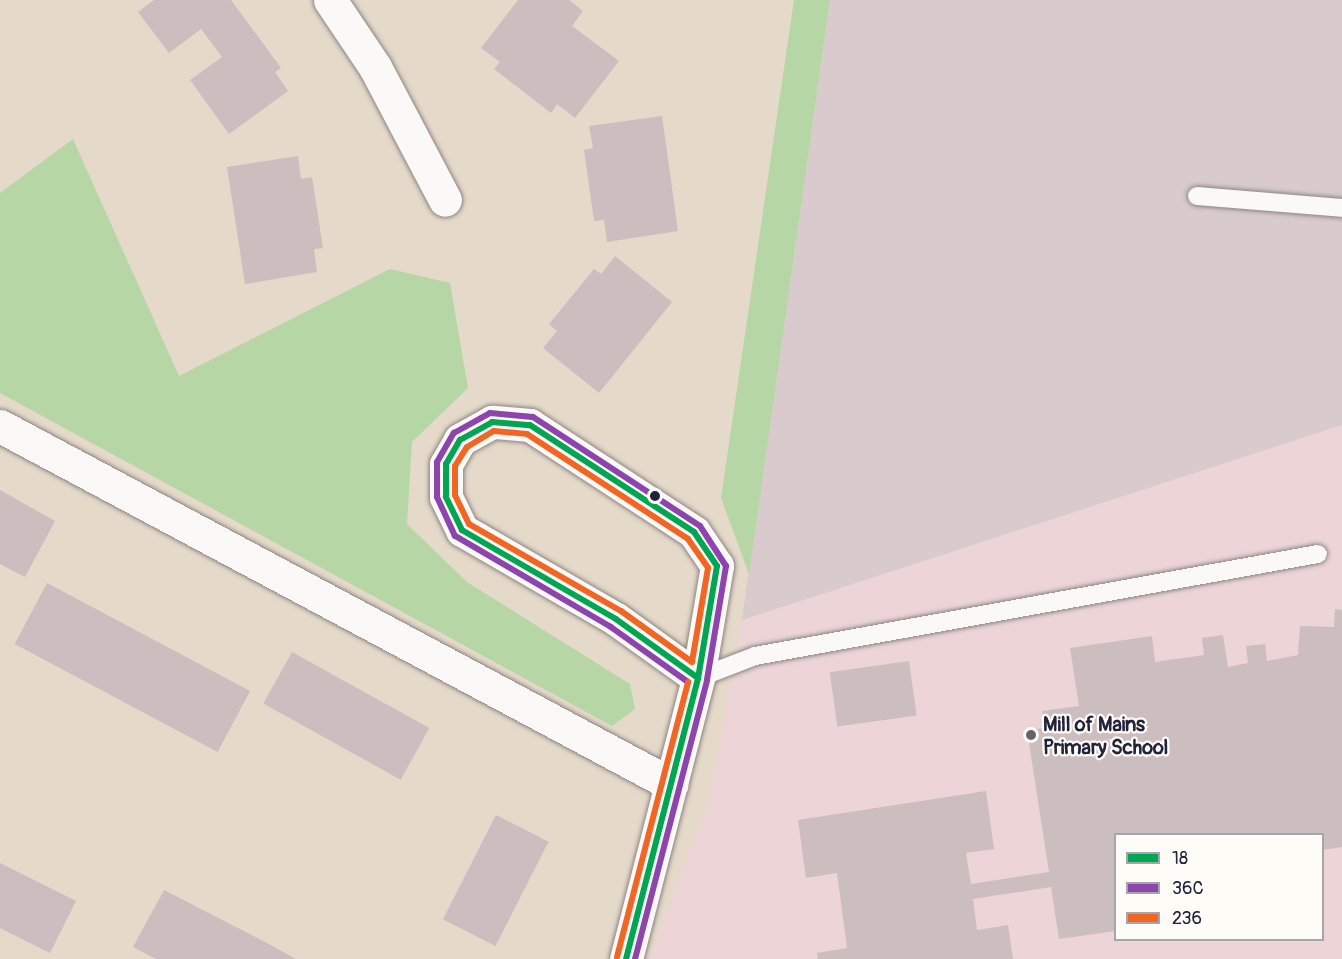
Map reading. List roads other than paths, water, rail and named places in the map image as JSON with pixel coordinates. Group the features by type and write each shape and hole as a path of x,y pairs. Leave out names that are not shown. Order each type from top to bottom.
{"street":[{"path":"330,0 375,67 445,200"},
{"path":"626,959 698,678 717,566 693,531 530,425 492,422 460,440 446,464 446,496 462,530 616,619 698,678"},
{"path":"0,426 671,784"}],"lane":[{"path":"1197,196 1342,208"},
{"path":"698,678 755,656 1318,554"}],"place":[{"name":"Mill of Mains Primary School","path":"1031,735"}]}
